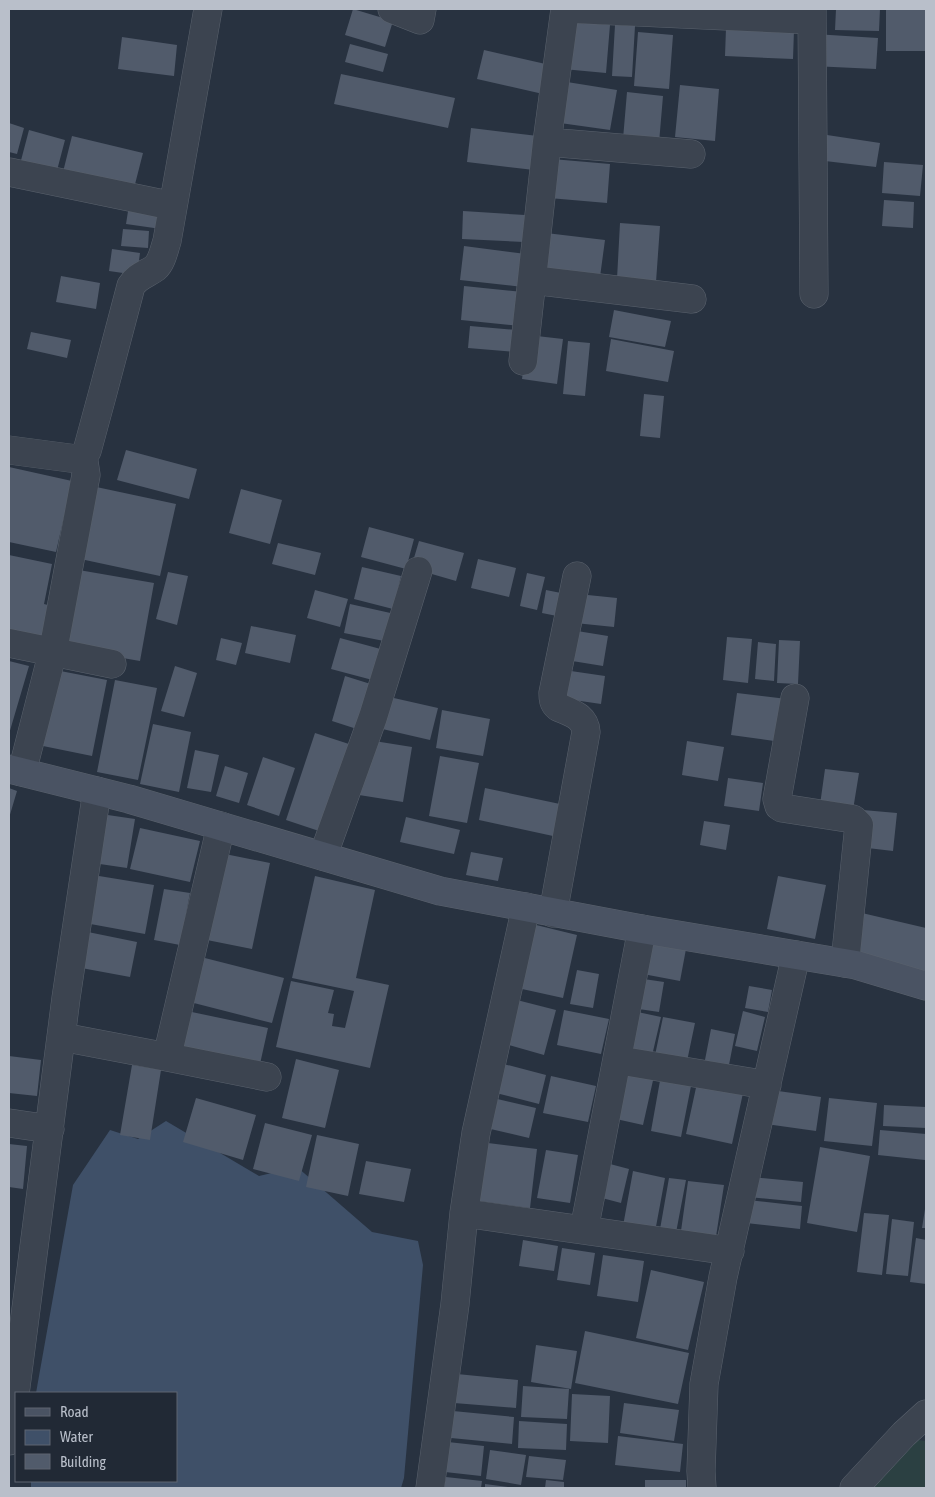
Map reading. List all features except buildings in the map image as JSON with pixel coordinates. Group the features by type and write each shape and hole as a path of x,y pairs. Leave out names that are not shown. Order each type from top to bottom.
{"main road":[{"path":"15,771 97,791 440,891 642,929 856,965 926,986"}],"street":[{"path":"15,771 52,651 86,475 84,455 104,392 130,289 134,282 156,267 167,242 208,9"},
{"path":"392,9 420,20 422,9"},
{"path":"523,361 546,142 565,9"},
{"path":"572,9 812,14 814,294"},
{"path":"546,142 691,154"},
{"path":"9,172 173,206"},
{"path":"532,280 692,299"},
{"path":"9,450 77,459 84,455"},
{"path":"323,856 373,717 418,571"},
{"path":"553,912 586,732 582,718 558,707 554,699 577,576"},
{"path":"9,643 112,664"},
{"path":"795,698 777,799 779,806 853,819 858,825 845,963"},
{"path":"15,1392 62,1037 97,791"},
{"path":"168,1056 220,826"},
{"path":"430,1488 455,1304 464,1213 476,1133 526,907"},
{"path":"584,1230 642,929"},
{"path":"702,1488 704,1384 723,1277 796,955"},
{"path":"62,1037 168,1056 267,1077"},
{"path":"617,1060 767,1085"},
{"path":"9,1123 50,1129"},
{"path":"464,1213 730,1251"},
{"path":"9,1441 15,1395"},
{"path":"854,1488 904,1434 926,1414"}],"green space":[{"path":"918,1440 926,1441 926,1488 871,1488"}],"water":[{"path":"166,1121 259,1176 297,1167 372,1232 418,1241 423,1265 404,1478 401,1488 31,1488 31,1482 178,1482 178,1392 36,1392 73,1185 110,1130 138,1139"}]}
